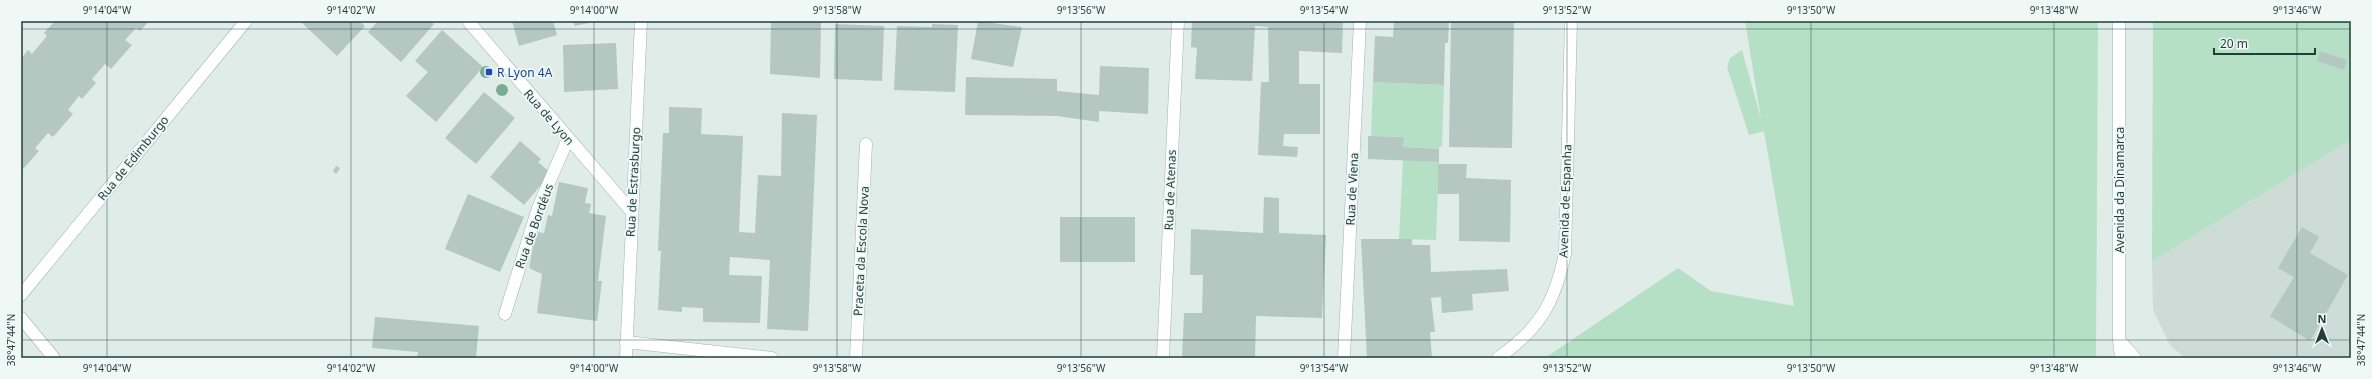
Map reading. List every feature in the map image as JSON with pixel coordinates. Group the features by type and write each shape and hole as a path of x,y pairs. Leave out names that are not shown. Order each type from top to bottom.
{"street":[{"name":"Rua de Edimburgo","path":"21,295 246,21"},
{"name":"Rua de Lyon","path":"468,21 632,212"},
{"name":"Rua de Estrasburgo","path":"626,358 641,21"},
{"name":"Rua de Atenas","path":"1163,358 1178,21"},
{"name":"Rua de Viena","path":"1344,358 1360,21"},
{"name":"Avenida de Espanha","path":"1498,358 1521,342 1544,315 1558,285 1565,250 1571,21"},
{"name":"Avenida da Dinamarca","path":"2119,21 2119,340 2121,358"},
{"name":"Rua de Bordéus","path":"505,314 538,208 568,139"},
{"name":"Praceta da Escola Nova","path":"856,358 866,144"},
{"path":"21,318 54,358"},
{"path":"2119,340 2135,358"},
{"path":"626,342 772,358"}],"shaded area":[{"path":"2351,140 2351,358 2185,358 2170,345 2153,310 2152,261"}],"green space":[{"path":"1745,21 2098,21 2096,358 1545,358 1678,268 1711,291 1794,306 1764,131 1749,135 1727,67 1730,58 1742,50 1761,119"},
{"path":"2153,21 2351,21 2351,140 2152,261"},
{"path":"1373,82 1444,85 1442,146 1439,147 1439,149 1403,147 1404,137 1371,136"},
{"path":"1403,160 1439,162 1436,240 1399,239"}],"building":[{"path":"55,21 149,21 140,31 136,28 125,40 132,45 111,69 105,64 92,79 96,83 82,99 79,96 68,110 73,114 53,137 48,133 35,148 39,151 23,169 21,168 21,59 28,50 32,54 47,36 44,33"},
{"path":"300,21 359,21 365,26 337,56"},
{"path":"378,21 430,21 434,24 401,62 368,32"},
{"path":"512,21 553,21 557,35 519,46"},
{"path":"573,21 592,21 593,22 575,26"},
{"path":"771,21 821,21 820,78 770,74"},
{"path":"978,21 1022,27 1013,67 971,59"},
{"path":"1192,21 1343,21 1342,53 1299,51 1299,84 1320,84 1320,134 1284,134 1283,146 1298,147 1297,157 1258,155 1261,82 1269,82 1268,27 1255,26 1252,81 1195,79 1197,48 1191,47"},
{"path":"1394,21 1449,21 1448,43 1445,43 1444,85 1373,82 1375,36 1393,37"},
{"path":"1451,21 1514,21 1512,148 1449,147"},
{"path":"835,24 884,26 882,81 834,79"},
{"path":"932,24 958,25 955,92 894,90 897,26 932,27"},
{"path":"442,30 483,67 436,122 406,96 428,72 415,61"},
{"path":"616,43 618,89 564,92 563,45"},
{"path":"2320,51 2347,60 2344,70 2317,61"},
{"path":"1100,66 1149,68 1148,114 1099,111 1099,122 1057,116 965,115 966,77 1057,79 1057,91 1099,95"},
{"path":"484,92 515,118 476,164 445,138"},
{"path":"669,107 702,108 701,134 743,136 739,232 755,233 758,175 781,176 782,113 817,115 808,331 767,329 770,260 730,257 729,275 762,276 760,323 703,322 703,308 682,307 682,312 658,310 661,251 658,251 663,133 669,133"},
{"path":"1368,136 1404,137 1403,147 1439,149 1439,162 1368,159"},
{"path":"520,141 541,159 538,162 551,173 524,205 490,177"},
{"path":"1438,164 1467,164 1466,178 1511,180 1510,242 1459,241 1459,194 1438,194"},
{"path":"336,166 340,168 336,174 333,171"},
{"path":"559,182 588,188 585,203 591,204 589,213 606,216 598,281 602,281 597,321 537,313 542,274 529,268 536,232 544,233 548,215 552,216"},
{"path":"468,194 524,217 500,272 445,249"},
{"path":"1264,197 1279,198 1279,233 1326,235 1322,318 1256,316 1255,358 1182,358 1184,313 1202,313 1203,275 1190,275 1191,229 1263,233"},
{"path":"1060,217 1135,217 1135,262 1060,262"},
{"path":"2302,227 2319,237 2310,253 2348,275 2310,341 2270,316 2294,277 2278,268"},
{"path":"1361,239 1412,239 1412,245 1430,245 1431,272 1507,269 1509,291 1472,294 1473,310 1442,313 1441,297 1431,298 1435,332 1430,332 1432,358 1367,358"},
{"path":"375,317 479,326 476,357 417,358 418,352 372,348"}],"place":[{"name":"R Lyon 4A","path":"489,72"}]}
